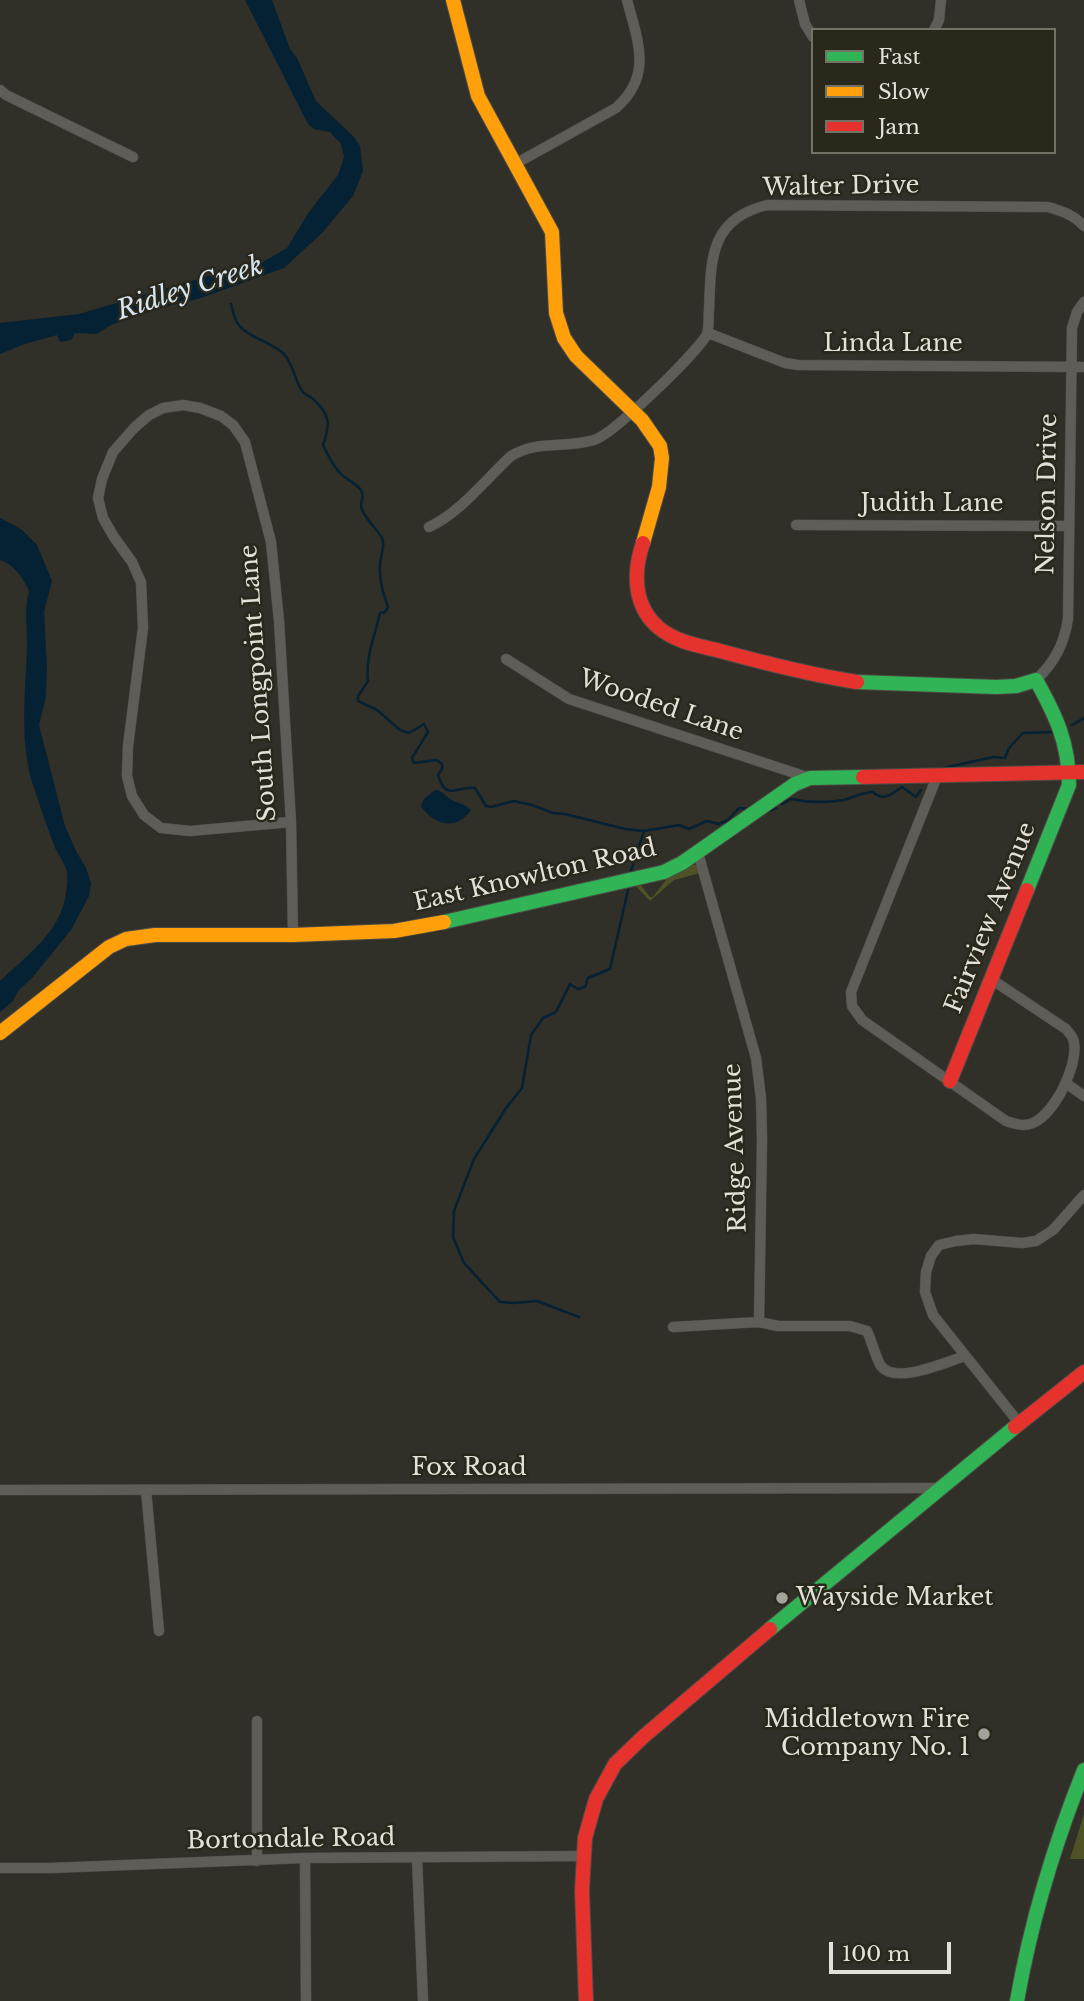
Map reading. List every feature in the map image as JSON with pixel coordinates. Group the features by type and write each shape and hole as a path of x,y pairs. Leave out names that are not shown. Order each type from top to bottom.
{"street":[{"path":"453,0 478,96 552,232 556,251 556,315 564,338 576,354 633,411 657,441 663,460 662,478 635,573 636,589 649,618 676,638 764,663 860,683 996,688 1036,680 1061,725 1077,772"},
{"path":"515,164 616,108 625,100 635,85 640,68 639,46 626,0"},
{"path":"799,0 805,24 811,34"},
{"path":"935,28 942,0"},
{"path":"0,90 132,157"},
{"name":"Walter Drive","path":"708,333 713,253 721,234 733,220 748,210 766,205 1048,207 1063,211 1084,226"},
{"name":"Nelson Drive","path":"1036,680 1056,657 1065,638 1068,619 1072,328 1077,312 1084,302"},
{"path":"429,527 452,513 511,456 522,449 596,440 615,428 689,356 708,333"},
{"name":"Linda Lane","path":"708,333 785,363 798,365 1084,367"},
{"name":"South Longpoint Lane","path":"291,822 190,831 161,828 144,815 131,796 127,776 128,749 143,628 141,582 132,562 103,518 98,498 113,452 134,428 149,415 163,408 183,405 220,416 233,425 245,442 271,542 279,621 291,822 293,935"},
{"name":"Judith Lane","path":"796,524 1068,526"},
{"name":"Wooded Lane","path":"506,659 569,699 810,778"},
{"name":"East Knowlton Road","path":"0,1033 109,947 126,939 155,935 293,935 394,931 459,919 664,872 698,853 795,784 810,778 1077,772"},
{"name":"Fairview Avenue","path":"950,1081 1069,785 1077,772"},
{"path":"938,774 850,992 852,1006 862,1020 1006,1121 1019,1125 1033,1123 1044,1115 1067,1084 1075,1057 1074,1040 1066,1029 991,979"},
{"name":"Ridge Avenue","path":"698,853 756,1058 762,1139 759,1322"},
{"path":"1067,1084 1084,1096"},
{"path":"1019,1423 933,1315 925,1292 926,1272 931,1256 939,1245 974,1239 1022,1243 1036,1241 1054,1230 1084,1195"},
{"path":"673,1327 759,1322 778,1326 850,1326 867,1331 881,1367 891,1372 907,1374 965,1356"},
{"path":"586,2001 582,1891 585,1838 596,1799 606,1778 628,1750 939,1488 1084,1371"},
{"name":"Fox Road","path":"0,1490 939,1488"},
{"path":"146,1490 159,1631"},
{"path":"257,1721 257,1861"},
{"path":"1017,2001 1045,1879 1084,1770"},
{"name":"Bortondale Road","path":"0,1868 305,1858 584,1856"},
{"path":"305,1858 306,2001"},
{"path":"417,1858 423,2001"}],"green space":[{"path":"690,865 697,865 700,873 674,880 650,901 634,884 640,884 650,897 653,897 669,876"},
{"path":"1084,1814 1084,1859 1070,1859"}],"water":[{"name":"Ridley Creek","path":"245,0 272,0 290,49 297,58 316,101 360,146 363,171 353,196 322,233 284,268 198,299 156,309 111,325 97,334 75,333 71,340 60,342 57,335 0,354 0,323 79,314 225,271 249,270 287,248 309,212 338,175 344,157 341,144 330,132 314,129 308,124"},
{"path":"0,518 21,529 37,545 52,581 44,612 46,697 39,725 65,826 91,883 89,896 71,930 18,991 13,1001 0,1012 0,981 50,931 63,907 67,877 43,815 28,765 24,713 26,610 29,591 18,572 0,560"},
{"path":"435,790 471,810 459,821 439,822 421,806 424,799"}],"waterway":[{"name":"Ridley Creek","path":"231,304 242,329 283,353 290,362 303,392 326,414 328,425 323,445 337,470 361,490 362,510 382,538 380,576 388,607 385,612 380,613 369,655 368,681 358,696 358,701 377,710 400,730 409,733 424,724 428,732 412,758 414,763 437,760 442,764 438,775 445,788 452,791 475,788 486,806 514,801 625,829 644,831 679,825 689,829 707,821 719,824 728,820 739,808 751,809"},
{"path":"1072,725 1084,718"},
{"path":"944,768 993,757 1005,758 1009,748 1023,733 1052,732"},
{"path":"782,804 791,799 811,802 837,801 869,792 884,797 902,787 916,797 921,790"},
{"path":"769,811 776,808"},
{"path":"630,874 644,831"},
{"path":"579,1317 537,1301 500,1302 464,1263 453,1237 454,1211 474,1159 522,1088 531,1035 543,1018 556,1012 570,984 578,989 585,987 588,978 610,969 628,890"}],"traffic: fast":[{"path":"857,682 996,687 1016,686 1036,680 1060,730 1067,756 1069,785 1027,890"},
{"path":"444,922 664,872 682,863 795,784 810,778 863,777"},
{"path":"770,1629 1015,1427"},
{"path":"1017,2001 1044,1884 1084,1770"}],"traffic: slow":[{"path":"453,0 478,96 552,232 556,313 564,338 576,356 642,420 660,446 662,458 659,487 643,543"},
{"path":"0,1033 109,947 126,939 155,935 293,935 394,931 444,922"}],"traffic: jam":[{"path":"643,543 637,588 644,610 666,633 690,643 757,661 857,682"},
{"path":"863,777 1084,772"},
{"path":"950,1081 1027,890"},
{"path":"1015,1427 1084,1372"},
{"path":"586,2001 582,1891 585,1838 596,1799 615,1764 770,1629"}],"place":[{"name":"Wayside Market","path":"782,1598"},
{"name":"Middletown Fire Company No. 1","path":"984,1734"}]}
